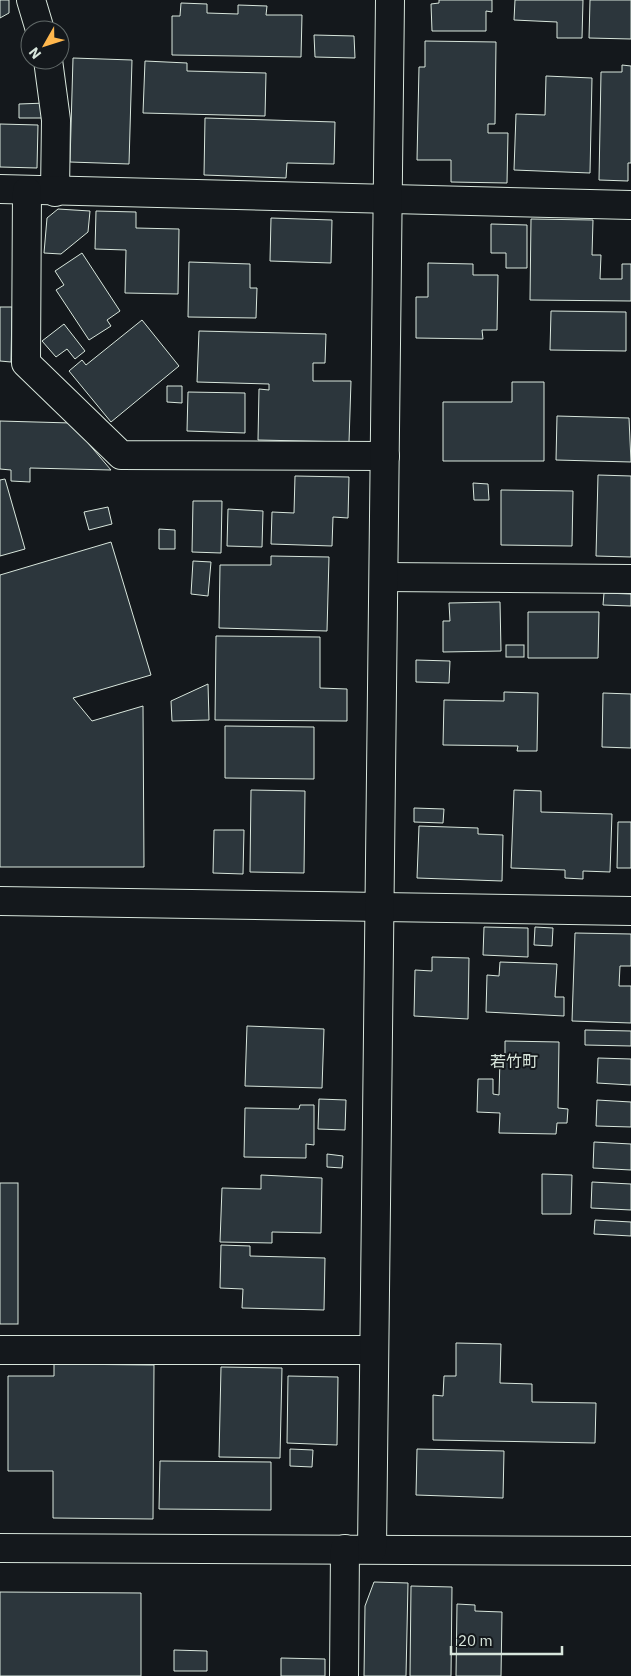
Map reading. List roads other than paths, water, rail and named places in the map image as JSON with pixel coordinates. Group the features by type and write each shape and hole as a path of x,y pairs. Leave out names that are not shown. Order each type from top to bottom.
{"street":[{"path":"31,0 37,20"},
{"path":"372,1549 390,0"},
{"path":"49,70 56,120 55,192"},
{"path":"0,189 388,200 631,204"},
{"path":"27,190 26,363 121,455 385,456"},
{"path":"384,577 631,579"},
{"path":"0,901 379,909 631,911"},
{"path":"0,1350 374,1350"},
{"path":"0,1548 631,1551"},
{"path":"344,1676 345,1549"}],"district":[{"name":"若竹町","path":"514,1061"}]}
